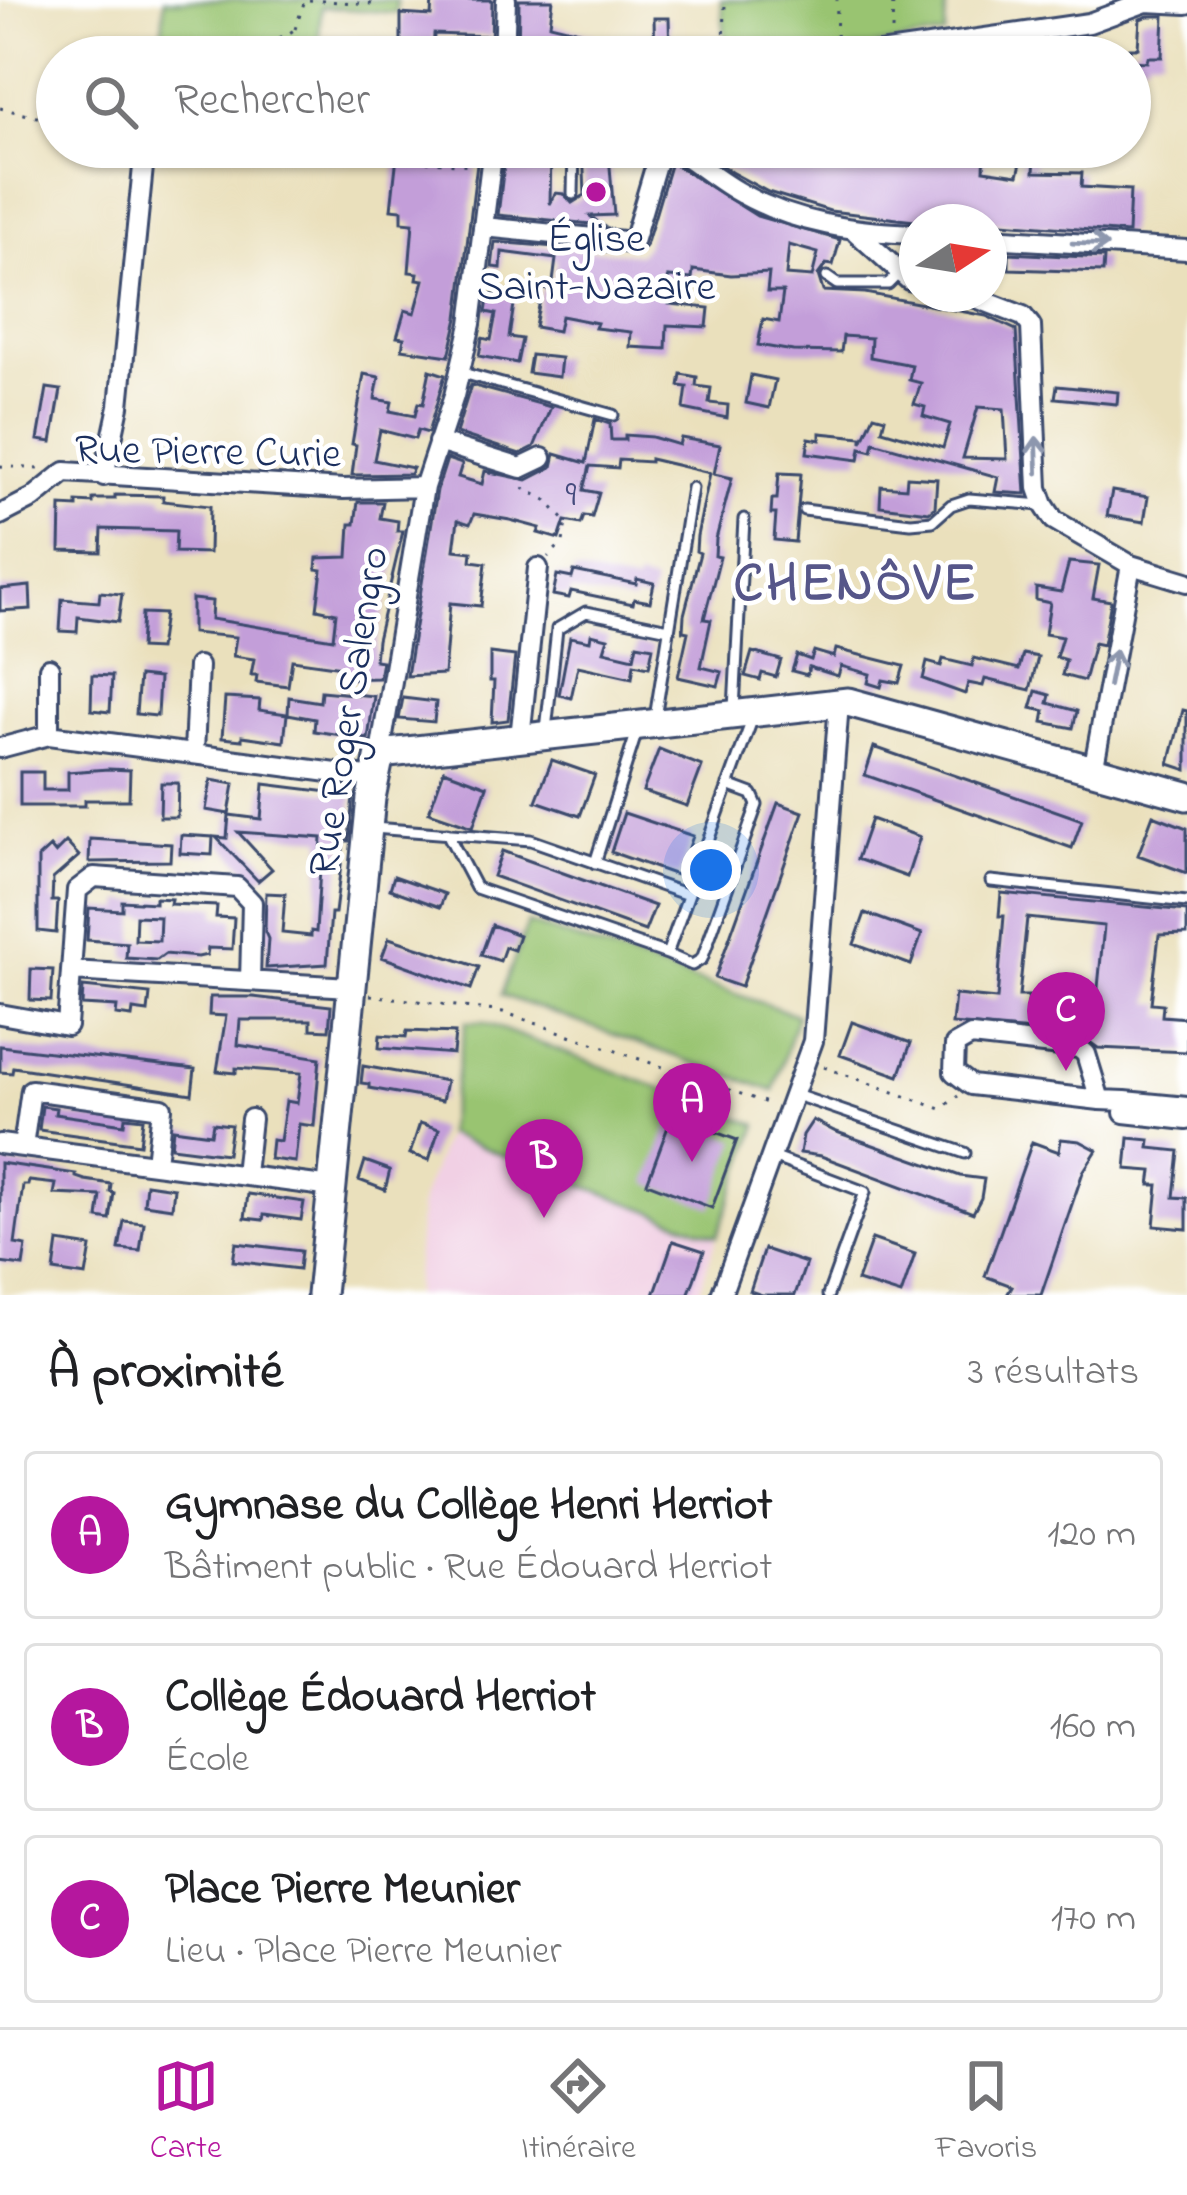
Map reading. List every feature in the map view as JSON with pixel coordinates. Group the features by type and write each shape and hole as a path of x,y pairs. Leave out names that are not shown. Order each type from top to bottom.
{"street":[{"path":"505,36 506,0"},
{"path":"998,36 1089,23 1145,2 1187,4"},
{"path":"104,476 119,406 143,168"},
{"name":"Rue Roger Salengro","path":"321,1295 377,766 424,487 471,324 491,168"},
{"path":"484,227 633,242 655,168"},
{"path":"703,168 745,196 817,223 856,232 899,234"},
{"path":"856,232 899,269"},
{"path":"1007,239 1187,250"},
{"path":"1007,309 1031,326 1038,488 1044,505 1054,520 1131,565 1187,581"},
{"path":"438,442 521,468 542,458"},
{"name":"Rue Pierre Curie","path":"0,515 33,498 65,472 344,489 424,487"},
{"path":"1093,771 1131,565"},
{"path":"533,737 538,568"},
{"path":"194,752 198,666"},
{"path":"49,668 49,735"},
{"path":"721,1295 813,1041 838,703"},
{"path":"0,748 49,735 377,766 533,737 838,703 1187,796"},
{"path":"0,1014 67,1026 77,890 94,877 238,887 252,903 250,981"},
{"path":"71,970 351,990"},
{"path":"1100,1100 1086,1054 1079,1048 971,1036 955,1045 952,1066 956,1078 971,1085 1100,1100 1187,1107"},
{"path":"23,1147 31,1090 162,1108 156,1163"},
{"path":"1125,1101 1124,1113 1187,1120"},
{"path":"245,1174 250,1119"},
{"path":"0,1144 332,1187"}],"lane":[{"path":"573,194 574,168"},
{"path":"827,277 838,284 899,280"},
{"path":"459,372 613,415"},
{"path":"595,862 647,724 669,629 692,488"},
{"path":"804,510 911,523 933,521 951,505 969,499 1044,505"},
{"path":"667,954 728,784 744,713 744,519"},
{"path":"533,737 556,629 586,612 669,629"},
{"path":"447,833 476,888 692,965 702,959 757,805 752,794 728,784"},
{"path":"368,827 530,840 688,896"},
{"path":"991,881 1187,902"},
{"path":"790,1102 965,1154"},
{"path":"770,1156 865,1192 827,1295"}],"path":[{"path":"294,36 307,0 373,4"},
{"path":"724,36 725,0"},
{"path":"836,36 837,0"},
{"path":"892,36 893,0"},
{"path":"286,36 294,31"},
{"path":"0,108 36,117"},
{"path":"0,466 65,472"},
{"path":"521,468 523,490 545,500 566,522 562,542 538,568"},
{"path":"351,990 503,1012 790,1102"},
{"path":"806,1060 941,1109 971,1085"}],"shaded area":[{"path":"446,1134 717,1236 698,1295 414,1295 421,1200"}],"green space":[{"path":"164,0 397,0 396,13 321,7 319,36 162,36"},
{"path":"721,0 946,0 945,35 725,36"},
{"path":"528,923 797,1015 774,1091 501,995"},
{"path":"466,1022 483,1022 758,1125 717,1236 446,1134"}],"building":[{"path":"432,0 492,0 491,36 401,36 401,14 431,16"},
{"path":"519,0 553,0 550,24 595,35 595,36 518,36"},
{"path":"1164,16 1162,57 1151,57 1151,36 1139,36 1140,19"},
{"path":"654,18 669,18 669,36 654,36"},
{"path":"396,168 476,168 449,356 402,349 404,338 397,337 405,310 415,313 424,280 409,272 413,223 402,222 402,210 391,209"},
{"path":"504,168 551,168 550,204 556,193 572,203 585,195 584,168 610,168 614,215 590,216 602,225 498,215"},
{"path":"669,168 681,168 757,216 840,240 833,265 826,264 818,275 823,291 899,299 899,312 986,316 1016,330 1026,494 995,492 998,477 874,442 872,451 861,448 859,460 807,453 809,438 820,440 820,433 862,437 862,442 874,415 885,418 882,430 943,448 950,424 923,416 925,407 914,404 921,383 909,380 912,365 870,357 871,338 843,336 841,352 758,345 763,319 779,322 783,292 767,292 769,273 693,270 692,279 668,277 669,304 709,308 707,327 667,325 666,349 630,347 631,332 595,328 597,323 561,316 558,331 535,327 542,289 552,290 556,259 502,252 501,268 492,267 495,242 639,254 646,246","holes":["789,245 818,253 812,277 786,275","978,407 1004,409 1007,459 963,458"]},
{"path":"725,168 984,168 1018,175 1020,168 1034,168 1034,172 1082,173 1081,187 1130,190 1128,233 1007,223 1007,204 899,204 899,219 830,211 768,192"},
{"path":"1009,253 1104,258 1103,272 1009,269"},
{"path":"489,294 515,298 509,337 522,339 517,363 479,356 482,338 491,340 496,314 486,312"},
{"path":"531,355 561,358 559,377 528,373"},
{"path":"430,370 445,375 428,433 418,430 415,439 380,430 374,460 413,468 410,474 352,475 356,445 352,444 364,374 379,377 375,399 392,402 390,411 415,416 418,403 423,404"},
{"path":"681,374 697,377 696,386 711,388 709,403 728,405 727,418 684,409 687,387 679,386"},
{"path":"751,375 775,380 769,408 746,403"},
{"path":"471,385 551,407 534,447 520,454 456,433"},
{"path":"1057,386 1118,392 1117,404 1055,398"},
{"path":"47,388 61,390 52,442 38,440"},
{"path":"595,419 610,424 611,440 625,440 625,435 679,445 681,438 720,445 714,474 732,478 716,539 715,556 720,557 704,619 711,620 701,667 722,672 718,686 678,677 688,632 683,631 684,615 700,553 697,536 710,473 650,459 619,460 618,468 590,466 584,490 599,493 592,517 584,516 581,524 565,521 559,539 510,520 474,514 470,524 458,520 454,550 472,552 471,561 486,563 481,606 450,603 444,674 407,676 437,490 447,459 462,464 458,477 482,484 485,471 527,480 552,467 555,454 586,463"},
{"path":"779,473 801,474 795,542 774,540 772,499 777,499"},
{"path":"907,477 937,479 935,507 929,512 880,506 881,486 906,488"},
{"path":"1112,491 1148,497 1144,522 1107,516"},
{"path":"115,495 163,496 163,501 210,506 209,553 175,552 176,531 102,529 101,552 60,551 61,506 77,507 77,502 115,499"},
{"path":"358,502 383,502 380,518 398,521 397,531 403,531 377,640 375,660 382,661 379,678 340,679 342,667 292,660 288,686 256,682 257,675 251,675 254,659 233,656 236,637 192,633 192,599 212,601 211,619 333,639 336,613 317,609 322,570 316,569 317,558 348,557 350,524 355,524"},
{"path":"1069,562 1099,565 1093,598 1111,601 1103,645 1094,643 1084,681 1062,675 1066,660 1056,657 1062,637 1045,634 1050,603 1036,600 1036,588 1061,592"},
{"path":"574,571 636,584 637,579 654,583 650,602 634,599 633,604 571,591 569,598 553,595 557,575 572,578"},
{"path":"30,586 31,609 0,611 0,589"},
{"path":"100,592 122,594 118,622 78,617 77,632 60,631 62,599 99,602"},
{"path":"142,613 164,614 159,649 140,648"},
{"path":"591,634 608,638 604,651 634,658 637,644 653,647 649,667 634,664 632,678 578,666 571,698 559,695 570,637 590,641"},
{"path":"836,649 904,666 899,683 883,680 881,687 868,683 870,674 841,666 838,676 809,667 807,675 792,671 797,655 811,660 814,651 834,657"},
{"path":"752,652 781,660 776,677 745,676"},
{"path":"490,653 515,656 508,720 492,722"},
{"path":"1023,654 1038,657 1030,690 985,679 983,686 968,683 965,694 923,679 927,662 941,666 943,659 972,666 974,658 1019,669"},
{"path":"92,675 112,676 110,712 91,710"},
{"path":"139,676 159,678 157,716 136,714"},
{"path":"321,691 374,696 368,739 314,731 315,719 288,714 289,697 320,702"},
{"path":"1036,691 1050,695 1048,703 1077,711 1073,728 1043,722 1045,711 1031,708"},
{"path":"225,698 260,700 259,710 287,714 284,742 222,738"},
{"path":"403,698 436,702 434,722 399,719"},
{"path":"1183,710 1187,711 1187,770 1169,764"},
{"path":"874,747 1082,820 1072,848 865,775"},
{"path":"659,749 702,766 687,806 643,791"},
{"path":"552,760 595,775 580,816 536,801"},
{"path":"130,770 129,800 20,806 20,772 43,772 43,790 68,790 68,772"},
{"path":"444,770 487,786 473,827 429,812"},
{"path":"211,780 234,784 229,814 206,810"},
{"path":"161,783 178,783 177,817 160,817"},
{"path":"264,784 353,795 349,841 344,841 335,913 331,913 327,964 266,968 266,893 285,894 282,933 311,936 311,931 316,932 322,838 238,832 272,869 258,881 216,837 227,838 229,815 261,819"},
{"path":"778,803 803,812 741,987 715,978"},
{"path":"624,813 693,836 679,876 611,852"},
{"path":"1153,815 1187,828 1187,873 1138,855"},
{"path":"871,819 920,837 907,877 857,859"},
{"path":"181,835 213,837 212,855 180,853"},
{"path":"90,839 171,844 170,861 89,862"},
{"path":"66,842 79,856 53,879 52,901 58,901 56,933 38,931 38,858 50,847 55,853"},
{"path":"502,851 655,906 645,931 493,876"},
{"path":"394,876 445,894 440,907 390,889"},
{"path":"1001,893 1187,911 1187,934 1159,935 1151,1003 1163,1004 1162,1016 1187,1018 1187,1052 1098,1048 1080,1035 952,1024 955,995 997,999 1004,916 999,916","holes":["1027,918 1104,926 1097,998 1085,997 1084,1008 1028,1003 1029,996 1019,996"]},
{"path":"155,898 171,899 170,904 217,906 216,917 234,918 232,949 208,948 207,955 198,957 165,954 157,960 126,958 127,943 87,940 89,908 122,910 122,901 155,903","holes":["136,916 160,917 159,941 135,940"]},
{"path":"865,913 922,934 911,965 854,944"},
{"path":"492,925 519,935 514,950 505,947 500,961 481,955"},
{"path":"389,938 479,967 471,989 382,957"},
{"path":"31,969 53,970 51,1001 30,1000"},
{"path":"83,987 150,994 148,1012 133,1010 132,1017 116,1015 117,1007 82,1005"},
{"path":"210,997 331,1006 329,1030 311,1029 311,1020 240,1020 238,1045 320,1058 314,1126 299,1124 295,1162 270,1159 272,1140 280,1141 286,1101 297,1103 301,1073 217,1071 226,1016 209,1015"},
{"path":"852,1022 911,1043 899,1076 840,1055"},
{"path":"407,1031 455,1033 453,1054 379,1048 380,1035 406,1037"},
{"path":"0,1046 195,1069 192,1094 13,1067 12,1073 0,1072"},
{"path":"363,1066 446,1081 442,1101 369,1088 361,1083"},
{"path":"42,1106 56,1108 55,1114 124,1124 125,1117 143,1119 140,1144 39,1130"},
{"path":"675,1108 691,1115 688,1122 737,1140 712,1208 647,1183"},
{"path":"813,1120 960,1176 984,1179 981,1198 973,1213 821,1156 800,1153 803,1135"},
{"path":"213,1123 231,1125 227,1154 171,1147 173,1129 211,1134"},
{"path":"420,1123 439,1129 429,1160 410,1154"},
{"path":"1129,1138 1150,1140 1149,1148 1179,1151 1174,1197 1187,1198 1187,1229 1154,1226 1158,1185 1150,1185 1152,1171 1126,1169"},
{"path":"1061,1139 1080,1141 1097,1150 1083,1172 1041,1295 1007,1295 1012,1286 985,1276 1032,1142 1059,1152"},
{"path":"365,1161 390,1170 385,1190 359,1180"},
{"path":"0,1163 111,1184 110,1220 98,1218 101,1196 54,1194 56,1184 29,1181 23,1185 15,1244 26,1246 23,1266 0,1263"},
{"path":"146,1184 174,1188 172,1208 144,1204"},
{"path":"248,1194 304,1202 301,1220 264,1215 263,1220 245,1218"},
{"path":"124,1221 144,1223 140,1251 119,1249"},
{"path":"872,1239 915,1254 901,1295 857,1281"},
{"path":"673,1241 704,1251 694,1280 688,1295 654,1295"},
{"path":"58,1242 91,1247 86,1276 54,1271"},
{"path":"236,1243 301,1251 299,1269 233,1261"},
{"path":"764,1249 806,1263 795,1295 750,1291"}],"place":[{"name":"Église Saint-Nazaire","path":"596,192"},
{"name":"Place Pierre Meunier","path":"1066,1071"},
{"name":"Gymnase du Collège Henri Herriot","path":"692,1162"},
{"name":"Collège Édouard Herriot","path":"544,1218"}],"district":[{"name":"CHENÔVE","path":"856,580"}]}
